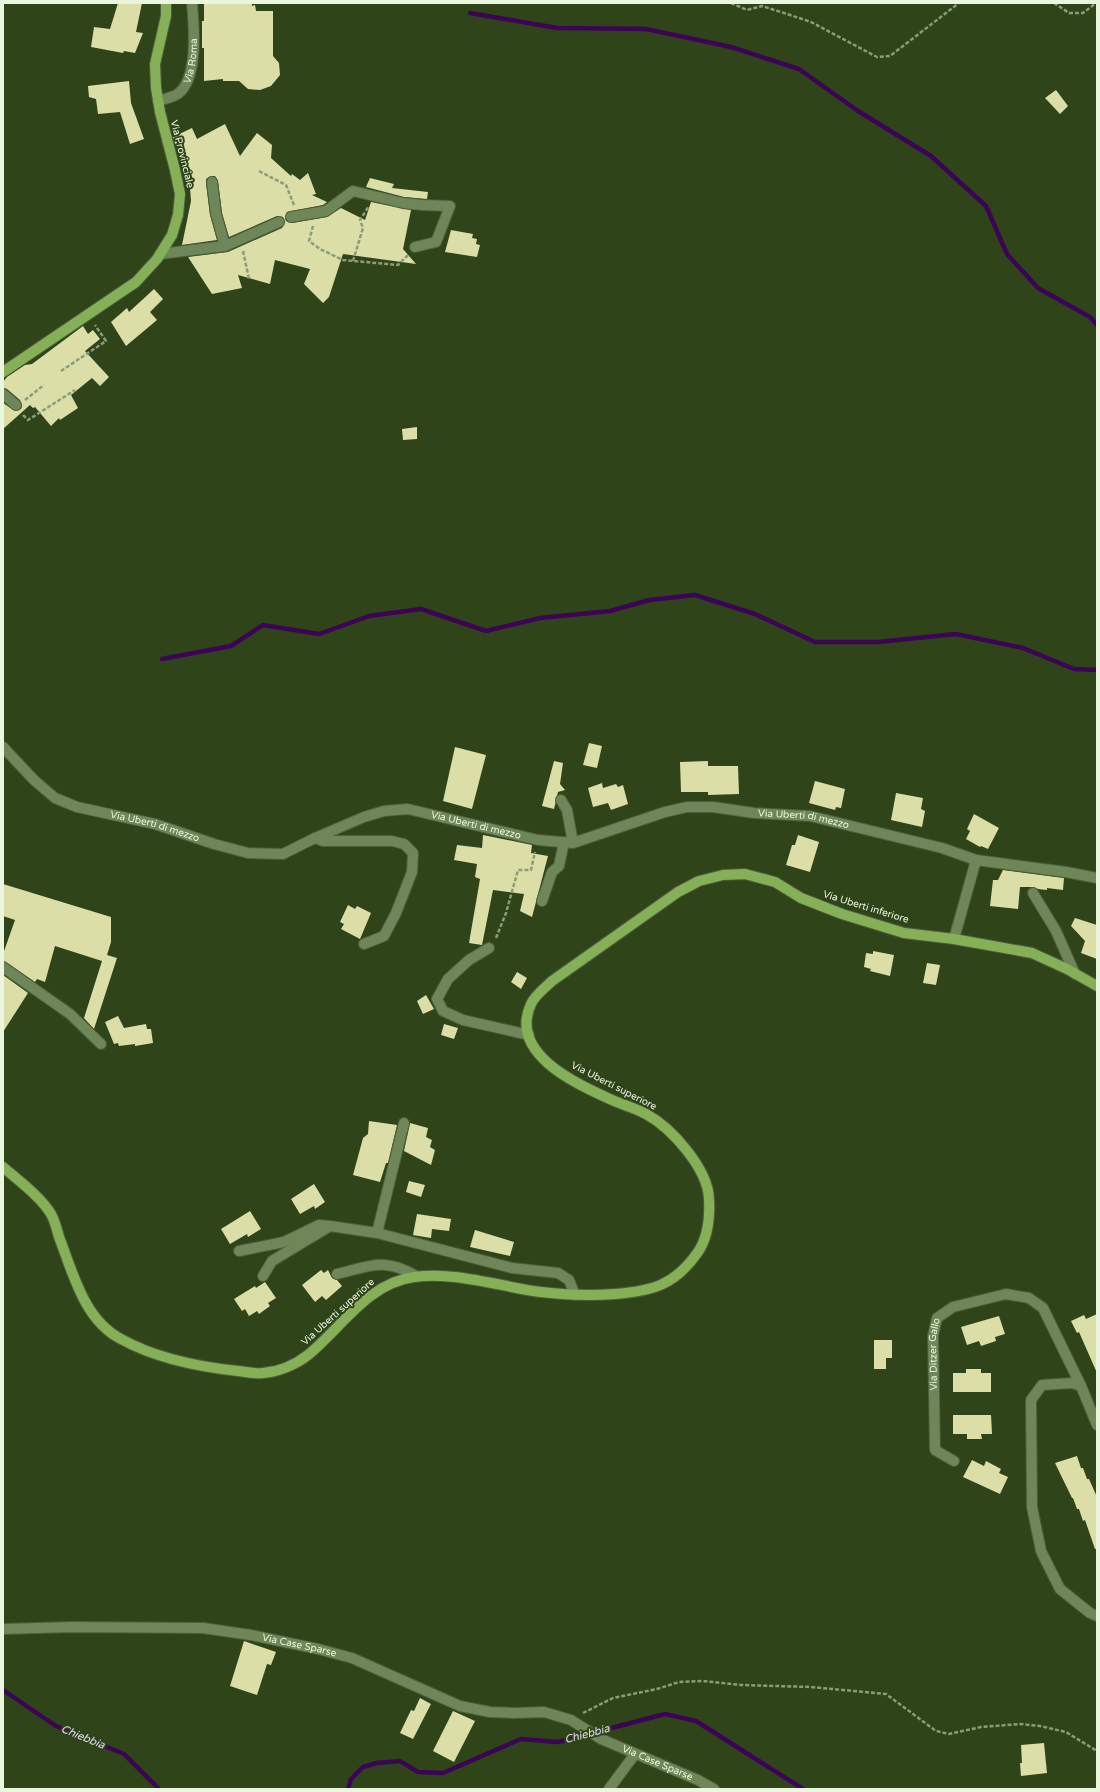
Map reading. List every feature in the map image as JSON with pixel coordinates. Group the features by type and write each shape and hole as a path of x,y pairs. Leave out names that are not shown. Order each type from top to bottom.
{"main road":[{"name":"Via Provinciale","path":"3,372 136,282 160,254 172,235 178,215 180,194 158,101 155,64 166,16 166,3"},
{"name":"Via Uberti inferiore","path":"529,1035 527,1023 531,1004 552,981 678,892 699,880 724,875 745,874 775,882 801,898 842,914 904,932 1032,953 1097,986"},
{"name":"Via Uberti superiore","path":"3,1167 35,1196 51,1213 84,1301 101,1325 119,1339 158,1355 225,1370 261,1374 282,1369 306,1357 378,1290 401,1280 416,1276 467,1278 540,1292 574,1295 643,1292 668,1281 686,1269 704,1242 710,1214 709,1188 698,1166 677,1138 647,1114 612,1100 570,1079 552,1067 535,1050 529,1035"}],"street":[{"name":"Via Roma","path":"158,101 176,94 186,84 192,62 194,23 192,3"},
{"path":"212,182 216,214 225,246"},
{"path":"294,216 326,211 353,191 403,203 450,206 436,242 415,247"},
{"path":"160,254 225,246 279,222"},
{"path":"3,394 16,405"},
{"name":"Via Uberti di mezzo","path":"3,747 34,780 55,798 77,807 155,824 214,844 248,853 283,854 315,838 364,817 384,811 408,809 538,840 569,842 665,812 687,807 712,807 754,813 810,816 942,848 976,860 1066,872 1097,878"},
{"path":"542,901 552,872 559,866 569,842 567,810 561,800"},
{"path":"315,838 323,841 392,840 404,844 413,853 412,872 396,913 384,936 364,944"},
{"path":"954,939 976,860"},
{"path":"1033,893 1056,931 1074,974"},
{"path":"489,948 469,960 448,979 437,999 443,1011 464,1020 529,1035"},
{"path":"3,967 70,1014 101,1044"},
{"path":"377,1233 404,1123"},
{"path":"239,1251 284,1242 319,1225 330,1226 377,1233 512,1268 558,1273 569,1280 574,1295"},
{"path":"263,1276 272,1261 330,1226"},
{"path":"337,1274 377,1264 397,1266 416,1276"},
{"name":"Via Ditzer Gallo","path":"954,1461 936,1450 932,1361 933,1336 937,1318 952,1307 1006,1294 1029,1298 1043,1308 1081,1386 1097,1425"},
{"path":"1081,1386 1066,1383 1042,1385 1031,1400 1032,1507 1040,1551 1060,1589 1090,1613 1097,1616"},
{"name":"Via Case Sparse","path":"3,1629 72,1627 203,1628 251,1635 318,1649 352,1658 460,1706 490,1712 544,1712 570,1720 601,1739 698,1780 714,1789"},
{"path":"609,1789 635,1754"}],"path":[{"path":"731,3 747,10 762,6 811,22 877,57 890,56 959,3"},
{"path":"1054,3 1069,13 1083,13 1096,3"},
{"path":"259,172 286,185 294,216"},
{"path":"353,261 363,228 360,220 376,196"},
{"path":"311,213 313,227 309,241 320,249 343,260 398,266 415,247"},
{"path":"241,238 249,279"},
{"path":"61,371 106,341 88,315"},
{"path":"44,385 16,405 28,420 75,390"},
{"path":"489,948 494,943 506,913 518,870 531,870 538,840"},
{"path":"570,1720 613,1698 657,1689 680,1682 703,1681 741,1685 811,1687 886,1694 936,1731 949,1734 981,1727 1020,1724 1040,1726 1066,1732 1097,1751"}],"building":[{"path":"118,3 142,3 136,32 143,33 135,53 124,51 123,53 91,47 94,27 110,29"},
{"path":"204,3 252,3 252,6 255,5 256,11 273,11 273,56 279,63 280,75 271,86 260,90 248,89 239,81 223,81 223,79 204,81 202,21 204,21"},
{"path":"129,81 131,103 144,139 130,144 120,112 98,114 96,99 89,97 88,86"},
{"path":"1056,90 1068,106 1060,114 1045,98"},
{"path":"225,124 240,156 257,133 272,145 271,158 291,176 292,174 300,180 308,173 316,194 312,195 327,202 323,205 287,212 285,218 286,221 292,223 327,217 341,208 365,220 371,202 411,210 403,249 416,264 343,254 329,297 323,303 304,284 310,269 275,260 270,284 238,275 242,288 212,294 188,257 228,252 282,228 285,222 283,217 277,216 229,237 222,213 218,181 215,176 211,176 206,179 206,183 210,215 217,240 182,245 191,201 190,188 173,137 192,128 197,139"},
{"path":"370,178 394,184 392,188 428,192 427,199 404,197 366,187"},
{"path":"451,230 473,234 472,238 477,239 476,244 480,245 477,257 445,252"},
{"path":"154,289 163,299 150,312 157,320 126,346 111,322 127,308 129,312"},
{"path":"83,326 88,334 93,330 100,339 85,351 109,377 100,386 92,378 71,395 78,408 60,420 59,418 51,426 35,407 33,408 30,405 3,429 3,403 15,411 21,409 22,406 20,400 7,389 3,388 3,382 7,377 25,365 32,364"},
{"path":"417,427 417,439 403,440 402,429"},
{"path":"589,743 602,746 597,768 583,765"},
{"path":"455,747 486,755 472,809 443,801"},
{"path":"554,761 563,763 560,784 565,790 558,792 554,809 542,806"},
{"path":"708,761 708,766 738,766 739,794 708,795 708,792 681,792 680,762"},
{"path":"815,781 845,789 841,808 836,807 835,810 809,803"},
{"path":"602,783 603,788 616,784 618,787 623,785 628,804 611,810 608,803 593,807 588,788"},
{"path":"896,793 923,798 921,809 925,811 922,827 891,820"},
{"path":"974,814 999,828 988,849 981,846 980,847 966,839 970,831 967,829"},
{"path":"483,835 532,845 531,853 548,856 532,917 520,911 524,894 493,890 482,945 469,943 480,879 475,877 477,864 454,860 457,845 482,848"},
{"path":"798,835 819,842 810,872 786,865 792,845 795,845"},
{"path":"1003,870 1064,878 1063,890 1020,887 1018,909 990,906 993,880 998,880"},
{"path":"3,884 111,917 111,942 107,955 117,958 94,1029 84,1018 102,961 55,946 45,982 37,979 35,982 3,961 3,954 15,920 3,916"},
{"path":"348,905 355,909 357,906 371,913 360,939 341,929 344,924 340,922"},
{"path":"1075,918 1097,925 1097,959 1081,953 1085,941 1071,926"},
{"path":"873,951 894,955 890,976 870,971 871,969 864,967 866,953 873,954"},
{"path":"927,963 940,965 936,985 923,983"},
{"path":"517,972 527,978 521,989 511,982"},
{"path":"3,975 28,993 3,1032"},
{"path":"426,995 434,1009 423,1014 417,1001"},
{"path":"118,1016 124,1028 146,1024 147,1029 151,1029 153,1043 135,1046 135,1044 119,1046 118,1043 114,1044 105,1022"},
{"path":"444,1024 458,1028 454,1039 441,1035"},
{"path":"369,1121 397,1125 388,1163 386,1163 380,1182 353,1175 363,1138 368,1134"},
{"path":"410,1123 428,1128 426,1137 432,1140 430,1147 435,1150 431,1165 404,1151"},
{"path":"409,1181 425,1185 421,1197 406,1192"},
{"path":"314,1184 325,1202 315,1209 314,1206 300,1214 291,1199"},
{"path":"250,1211 261,1229 248,1237 247,1234 230,1244 221,1229"},
{"path":"417,1214 451,1219 449,1231 432,1229 431,1238 413,1235"},
{"path":"475,1230 514,1242 510,1256 470,1247"},
{"path":"321,1270 324,1273 328,1270 332,1278 337,1280 342,1286 326,1300 322,1296 315,1302 302,1285"},
{"path":"265,1282 276,1298 268,1303 270,1306 259,1314 257,1311 249,1316 245,1309 242,1311 234,1299 255,1286 256,1288"},
{"path":"1097,1314 1097,1373 1079,1332 1077,1333 1071,1321 1084,1315 1086,1319"},
{"path":"999,1316 1005,1334 995,1337 996,1341 981,1346 979,1341 967,1345 961,1327"},
{"path":"874,1340 892,1340 892,1358 886,1358 886,1369 874,1369"},
{"path":"966,1369 981,1369 981,1373 991,1373 991,1392 953,1392 953,1373 966,1373"},
{"path":"953,1415 991,1415 992,1434 981,1434 982,1439 967,1439 967,1434 953,1434"},
{"path":"1077,1456 1081,1468 1083,1468 1097,1497 1097,1549 1095,1549 1085,1520 1083,1521 1079,1509 1077,1509 1055,1463"},
{"path":"972,1460 984,1466 986,1461 1001,1469 999,1473 1008,1477 1000,1494 963,1477"},
{"path":"244,1641 276,1652 271,1665 267,1664 257,1695 230,1686"},
{"path":"420,1698 431,1704 413,1739 400,1733 411,1710 414,1711"},
{"path":"453,1711 475,1721 454,1762 433,1751"},
{"path":"1044,1743 1047,1773 1021,1776 1021,1745"}],"waterway":[{"path":"470,13 557,28 646,29 731,47 799,69 858,111 931,156 986,206 1007,254 1038,288 1090,317 1097,325"},
{"path":"162,659 231,646 263,625 319,634 369,616 421,609 486,631 540,618 610,611 649,600 695,595 755,614 815,642 878,642 956,634 1023,648 1074,669 1097,670"},
{"name":"Chiebbia","path":"3,1690 56,1726 124,1754 159,1789"},
{"name":"Chiebbia","path":"348,1789 351,1779 363,1767 377,1763 400,1761 418,1772 443,1773 521,1739 558,1742 665,1714 696,1721 803,1789"}]}
